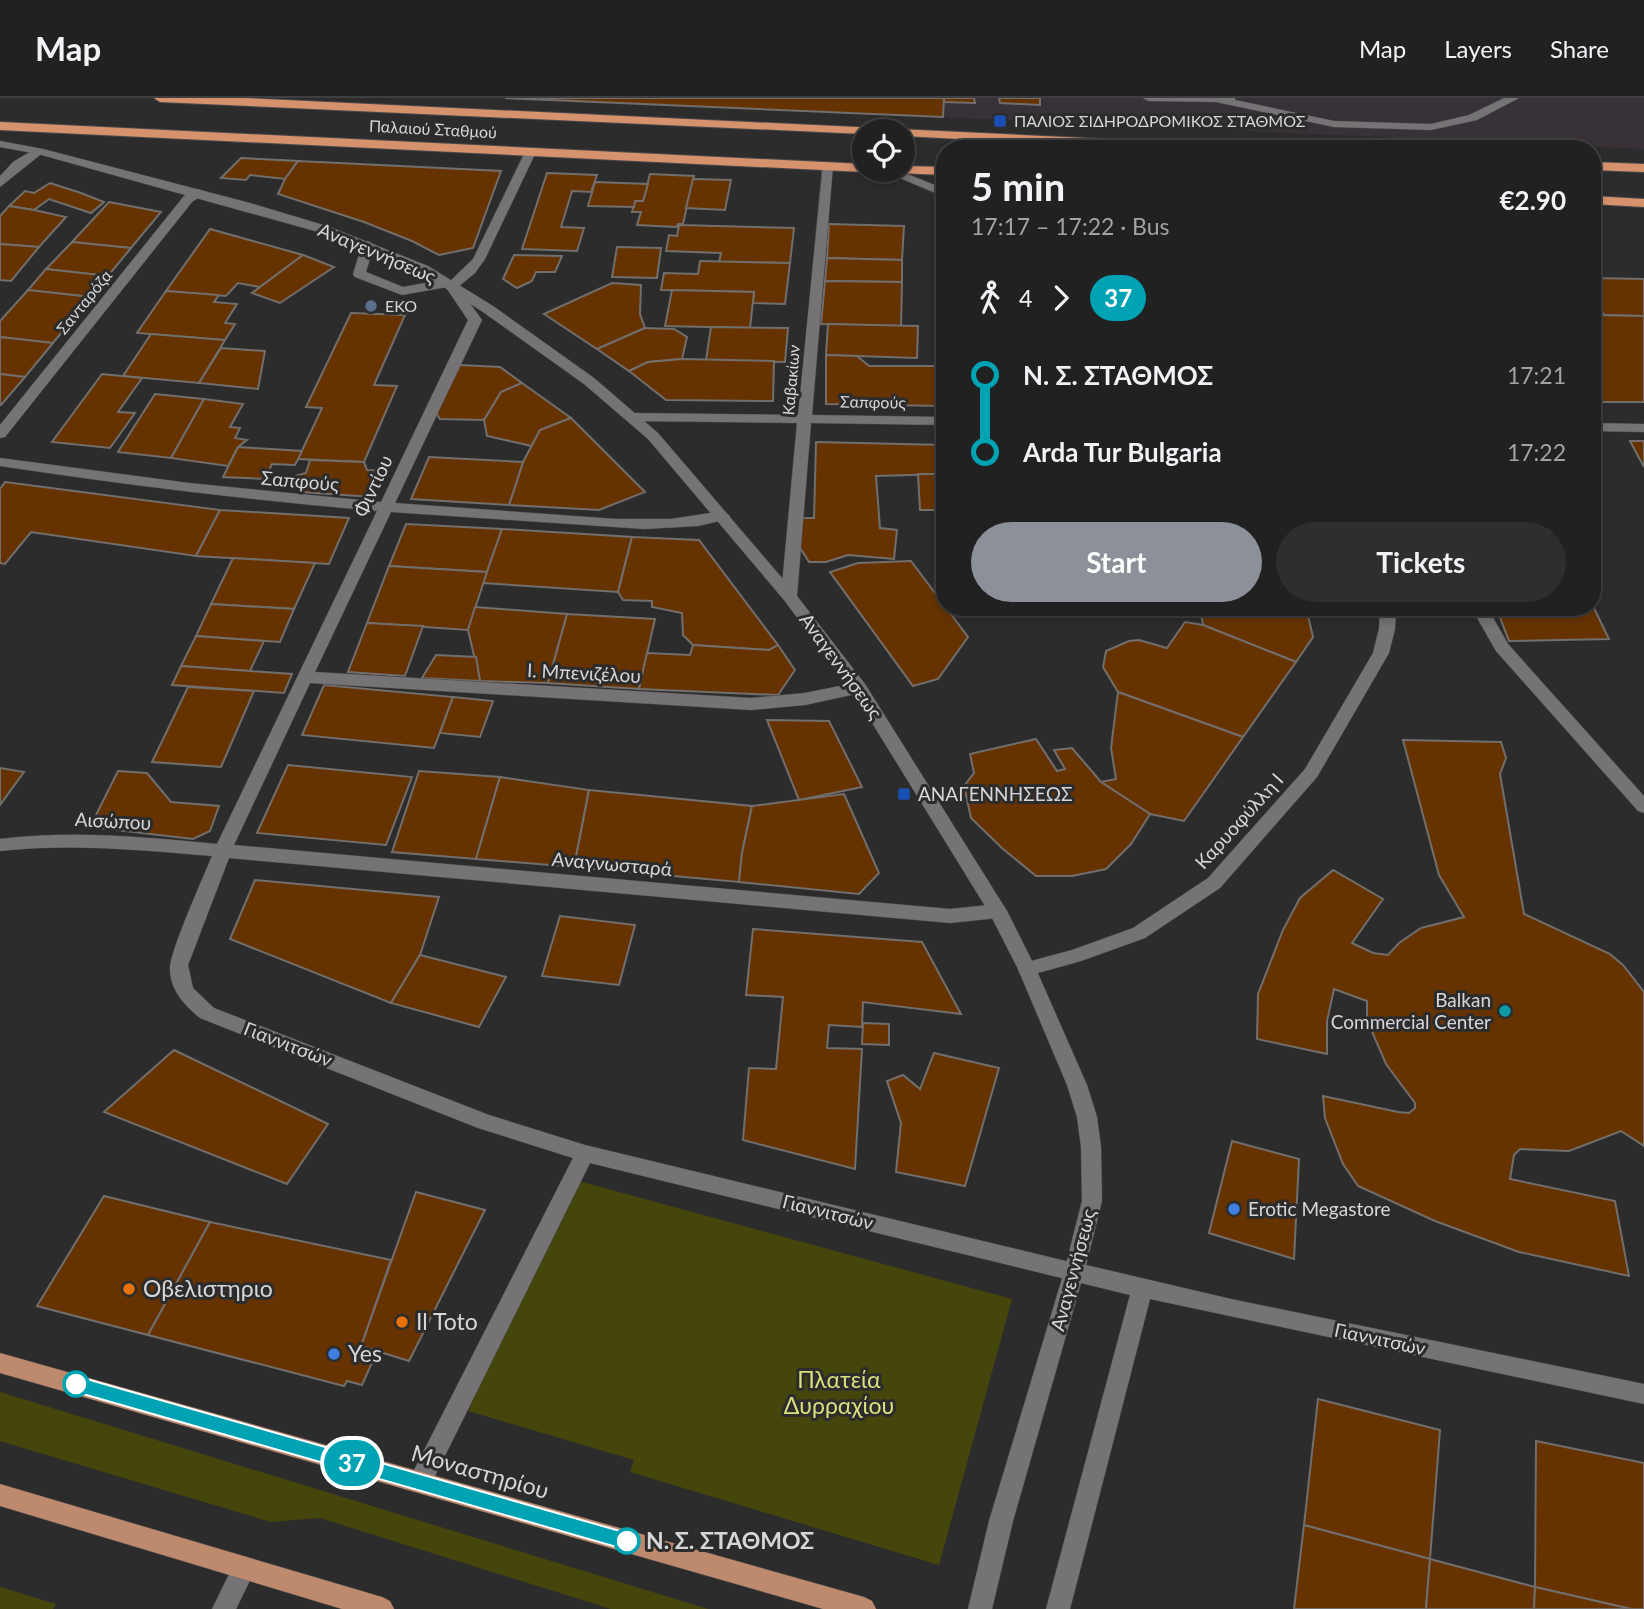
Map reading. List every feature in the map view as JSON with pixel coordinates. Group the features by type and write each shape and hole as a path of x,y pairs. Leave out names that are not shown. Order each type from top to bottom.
{"highway":[{"name":"Παλαιού Σταθμού","path":"160,98 852,129"},
{"name":"Παλαιού Σταθμού","path":"0,126 852,167"},
{"path":"915,133 1059,140"},
{"path":"1601,166 1644,168"},
{"path":"915,171 936,172"},
{"path":"1601,201 1644,203"}],"main road":[{"name":"Μοναστηρίου","path":"0,1363 864,1609"},
{"path":"0,1495 382,1609"}],"street":[{"path":"1149,98 1228,99 1322,122 1431,127 1473,118 1513,98"},
{"name":"Αναγεννήσεως","path":"0,144 40,151 289,218 368,245 424,269 449,284 539,344 634,417 671,455 723,516 789,596 859,688 998,911 1027,969 1077,1085 1088,1127 1092,1201 1074,1272 1000,1521 980,1609"},
{"path":"0,183 17,165 40,151"},
{"path":"368,245 359,274 402,291 449,284 477,262 530,152"},
{"name":"Καβακίων","path":"789,596 827,166"},
{"path":"915,181 936,189"},
{"name":"Σανταρόζα","path":"0,434 188,199 197,193"},
{"name":"Φιντίου","path":"223,849 475,320 449,284"},
{"name":"Σαπφούς","path":"634,417 936,421"},
{"path":"1601,427 1644,428"},
{"name":"Σαπφούς","path":"0,462 159,485 386,508 617,523 700,522 723,516"},
{"name":"Καρυοφύλλη Ι","path":"1027,969 1085,953 1139,933 1214,883 1311,773 1381,653 1388,616"},
{"path":"1484,616 1502,647 1644,807"},
{"name":"Ι. Μπενιζέλου","path":"305,677 751,704 809,700 859,688"},
{"name":"Αισώπου","path":"0,845 76,839 223,849"},
{"name":"Αναγνωσταρά","path":"223,849 950,916 998,911"},
{"name":"Γιαννιτσών","path":"223,849 179,965 179,980 195,1004 207,1013 485,1122 585,1153 1142,1288 1644,1394"},
{"path":"420,1482 585,1153"},
{"path":"1058,1609 1142,1288"},
{"path":"224,1609 244,1568"}],"shaded area":[{"path":"505,98 1644,98 1644,149 1601,147 1601,140 1447,140"}],"green space":[{"name":"Πλατεία Δυρραχίου","path":"575,1180 1012,1299 939,1565 630,1472 634,1460 468,1411"},
{"path":"0,1392 708,1609 611,1609 320,1518 271,1522 0,1441"},
{"path":"0,1587 56,1604 53,1609 0,1609"}],"building":[{"path":"505,98 944,98 943,117"},
{"path":"944,98 974,98 975,103 944,102"},
{"path":"999,98 1040,98 1040,105 1000,103"},
{"path":"241,158 298,161 285,179 250,175 246,180 221,178"},
{"path":"298,161 501,171 473,248 439,255 364,222 278,194"},
{"path":"547,173 597,175 591,192 572,191 561,227 584,228 577,251 522,249"},
{"path":"650,174 694,176 683,224 678,224 677,227 637,225 641,212 632,212 635,201 643,201"},
{"path":"693,179 731,180 725,210 686,208"},
{"path":"595,182 648,184 643,201 635,201 634,207 588,206"},
{"path":"50,183 104,202 91,213 49,199 34,210 9,206 25,191 34,193"},
{"path":"109,202 161,212 131,248 72,242"},
{"path":"9,206 66,217 39,247 0,244 0,216"},
{"path":"829,224 904,226 902,260 827,258"},
{"path":"679,225 794,228 790,263 719,262 721,253 666,251 669,235 677,236"},
{"path":"210,229 303,255 260,287 238,283 226,296 166,291"},
{"path":"72,242 131,248 108,276 46,269"},
{"path":"0,244 39,247 11,281 0,280"},
{"path":"617,247 661,248 657,278 612,277"},
{"path":"303,255 334,267 280,303 252,293"},
{"path":"514,255 562,256 555,272 536,272 532,281 517,288 503,279"},
{"path":"827,258 902,260 902,282 825,281"},
{"path":"700,261 790,263 785,304 753,303 754,292 661,290 664,273 698,274"},
{"path":"46,269 108,276 91,297 28,290"},
{"path":"1601,278 1644,279 1644,316 1604,315 1601,309"},
{"path":"825,281 902,282 901,326 821,324"},
{"path":"612,283 641,285 640,314 645,328 597,349 544,314"},
{"path":"28,290 91,297 53,343 0,337 0,321"},
{"path":"672,290 754,292 750,328 665,326"},
{"path":"166,291 219,295 214,302 237,304 225,323 235,324 225,340 137,333"},
{"path":"351,313 405,315 374,385 397,386 364,462 298,459 322,408 306,407"},
{"path":"1601,315 1644,316 1644,402 1601,402"},
{"path":"828,324 918,326 917,358 826,355"},
{"path":"711,327 788,328 785,362 706,360"},
{"path":"645,328 674,329 687,337 682,359 648,362 629,371 597,349"},
{"path":"151,334 225,340 199,383 123,376"},
{"path":"0,337 53,343 25,377 0,374"},
{"path":"221,348 265,351 258,389 199,383"},
{"path":"826,355 857,356 869,366 936,366 936,406 826,404"},
{"path":"682,359 774,361 773,401 666,400 629,371 648,362"},
{"path":"460,365 500,367 522,383 501,392 484,420 440,419 436,413"},
{"path":"0,374 25,377 1,405 0,405"},
{"path":"102,374 142,378 118,412 135,413 110,448 52,442"},
{"path":"522,383 571,418 540,430 532,446 487,436 484,420 501,392"},
{"path":"155,394 204,399 171,458 118,452"},
{"path":"204,399 243,404 230,427 240,428 235,438 247,440 238,447 228,466 171,458"},
{"path":"571,418 645,492 599,510 509,505 523,462 540,430"},
{"path":"1630,441 1644,441 1644,467"},
{"path":"816,442 936,445 936,474 876,476 880,528 897,530 894,559 848,555 826,562 809,562 796,541 799,518 814,518"},
{"path":"238,447 302,451 295,465 272,464 265,479 223,477"},
{"path":"429,457 523,462 509,505 411,499"},
{"path":"310,460 364,462 367,470 383,471 372,497 301,492 291,477 306,473"},
{"path":"918,474 936,474 936,510 920,510"},
{"path":"5,482 220,510 196,556 31,532 5,564 0,563 0,489"},
{"path":"220,510 349,518 329,564 196,556"},
{"path":"406,524 502,529 487,572 389,566"},
{"path":"502,529 632,537 618,592 483,583"},
{"path":"632,537 699,540 778,645 769,650 693,645 683,635 682,613 652,607 652,601 623,600 618,592"},
{"path":"233,558 315,563 294,609 211,604"},
{"path":"911,561 936,594 936,616 952,616 968,637 938,679 913,686 830,572 858,563"},
{"path":"389,566 487,572 468,630 367,623"},
{"path":"211,604 294,609 280,642 196,636"},
{"path":"475,607 567,614 548,683 480,681 468,630"},
{"path":"567,614 655,619 639,689 548,683"},
{"path":"1202,616 1308,616 1313,637 1296,662 1203,625"},
{"path":"1499,616 1598,616 1609,639 1509,641"},
{"path":"1185,622 1203,625 1296,662 1243,737 1118,692 1103,667 1106,651 1129,641 1139,640 1167,648"},
{"path":"367,623 423,626 405,676 348,672"},
{"path":"196,636 264,641 250,671 181,666"},
{"path":"693,645 769,650 778,645 795,670 778,695 639,689 647,653 690,655"},
{"path":"436,655 476,657 480,681 422,678"},
{"path":"181,666 292,674 284,693 172,685"},
{"path":"324,685 453,697 434,748 302,735"},
{"path":"188,687 254,691 221,767 152,762"},
{"path":"1118,692 1243,737 1184,821 1150,814 1101,782 1116,779 1111,748"},
{"path":"453,697 493,701 480,737 440,733"},
{"path":"767,720 829,721 862,787 799,800"},
{"path":"1036,739 1057,771 1065,769 1054,750 1072,748 1101,782 1150,814 1131,844 1106,869 1072,876 1036,876 971,818 964,786 974,773 970,754"},
{"name":"Balkan Commercial Center","path":"1403,740 1501,742 1506,758 1500,774 1524,914 1610,954 1623,965 1644,992 1644,1146 1621,1131 1569,1151 1520,1149 1514,1155 1510,1179 1615,1201 1629,1276 1519,1252 1435,1221 1358,1186 1343,1164 1325,1118 1323,1096 1398,1112 1409,1113 1415,1108 1415,1103 1386,1064 1367,1020 1367,1001 1334,989 1327,1021 1327,1054 1257,1039 1258,994 1283,930 1300,898 1333,870 1383,899 1352,943 1373,953 1388,955 1399,943 1421,928 1464,917 1439,875"},
{"path":"288,765 412,777 386,845 257,833"},
{"path":"0,768 24,772 0,805"},
{"path":"118,771 147,773 171,802 219,806 210,831 193,839 90,827"},
{"path":"419,771 500,777 476,859 392,852"},
{"path":"500,777 589,790 574,867 476,859"},
{"path":"589,790 752,806 739,882 574,867"},
{"path":"844,794 879,873 859,894 739,882 752,806"},
{"path":"255,880 439,897 420,955 391,1003 230,939"},
{"path":"560,916 635,925 619,985 542,976"},
{"path":"753,929 922,942 961,1014 863,1002 862,1027 829,1025 827,1048 862,1049 855,1169 743,1140 749,1068 776,1069 783,997 746,995"},
{"path":"420,955 506,977 479,1027 391,1003"},
{"path":"863,1023 889,1024 889,1045 862,1044"},
{"path":"174,1050 328,1124 287,1184 104,1112"},
{"path":"934,1053 999,1068 965,1186 896,1172 901,1123 887,1081 903,1075 920,1089"},
{"path":"1232,1141 1299,1159 1294,1259 1209,1233"},
{"path":"416,1192 485,1210 409,1361 361,1346"},
{"path":"104,1196 210,1222 148,1335 37,1306"},
{"path":"210,1222 391,1260 359,1352 375,1356 362,1385 347,1381 344,1386 148,1335"},
{"path":"1318,1399 1440,1430 1430,1559 1304,1525"},
{"path":"1536,1441 1644,1463 1644,1609 1631,1609 1535,1587"},
{"path":"1304,1525 1430,1559 1426,1609 1294,1609"},
{"path":"1430,1559 1535,1587 1534,1609 1426,1609"},
{"path":"1535,1587 1631,1609 1534,1609"}],"bus line":[{"name":"37","path":"76,1384 627,1541"}],"place":[{"name":"ΠΑΛΙΟΣ ΣΙΔΗΡΟΔΡΟΜΙΚΟΣ ΣΤΑΘΜΟΣ","path":"1000,121"},
{"name":"EKO","path":"371,306"},
{"name":"ΑΝΑΓΕΝΝΗΣΕΩΣ","path":"904,794"},
{"name":"Balkan Commercial Center","path":"1505,1011"},
{"name":"Erotic Megastore","path":"1234,1209"},
{"name":"Οβελιστηριο","path":"129,1289"},
{"name":"Il Toto","path":"402,1322"},
{"name":"Yes","path":"334,1354"},
{"name":"Ν. Σ. ΣΤΑΘΜΟΣ","path":"627,1541"}]}
